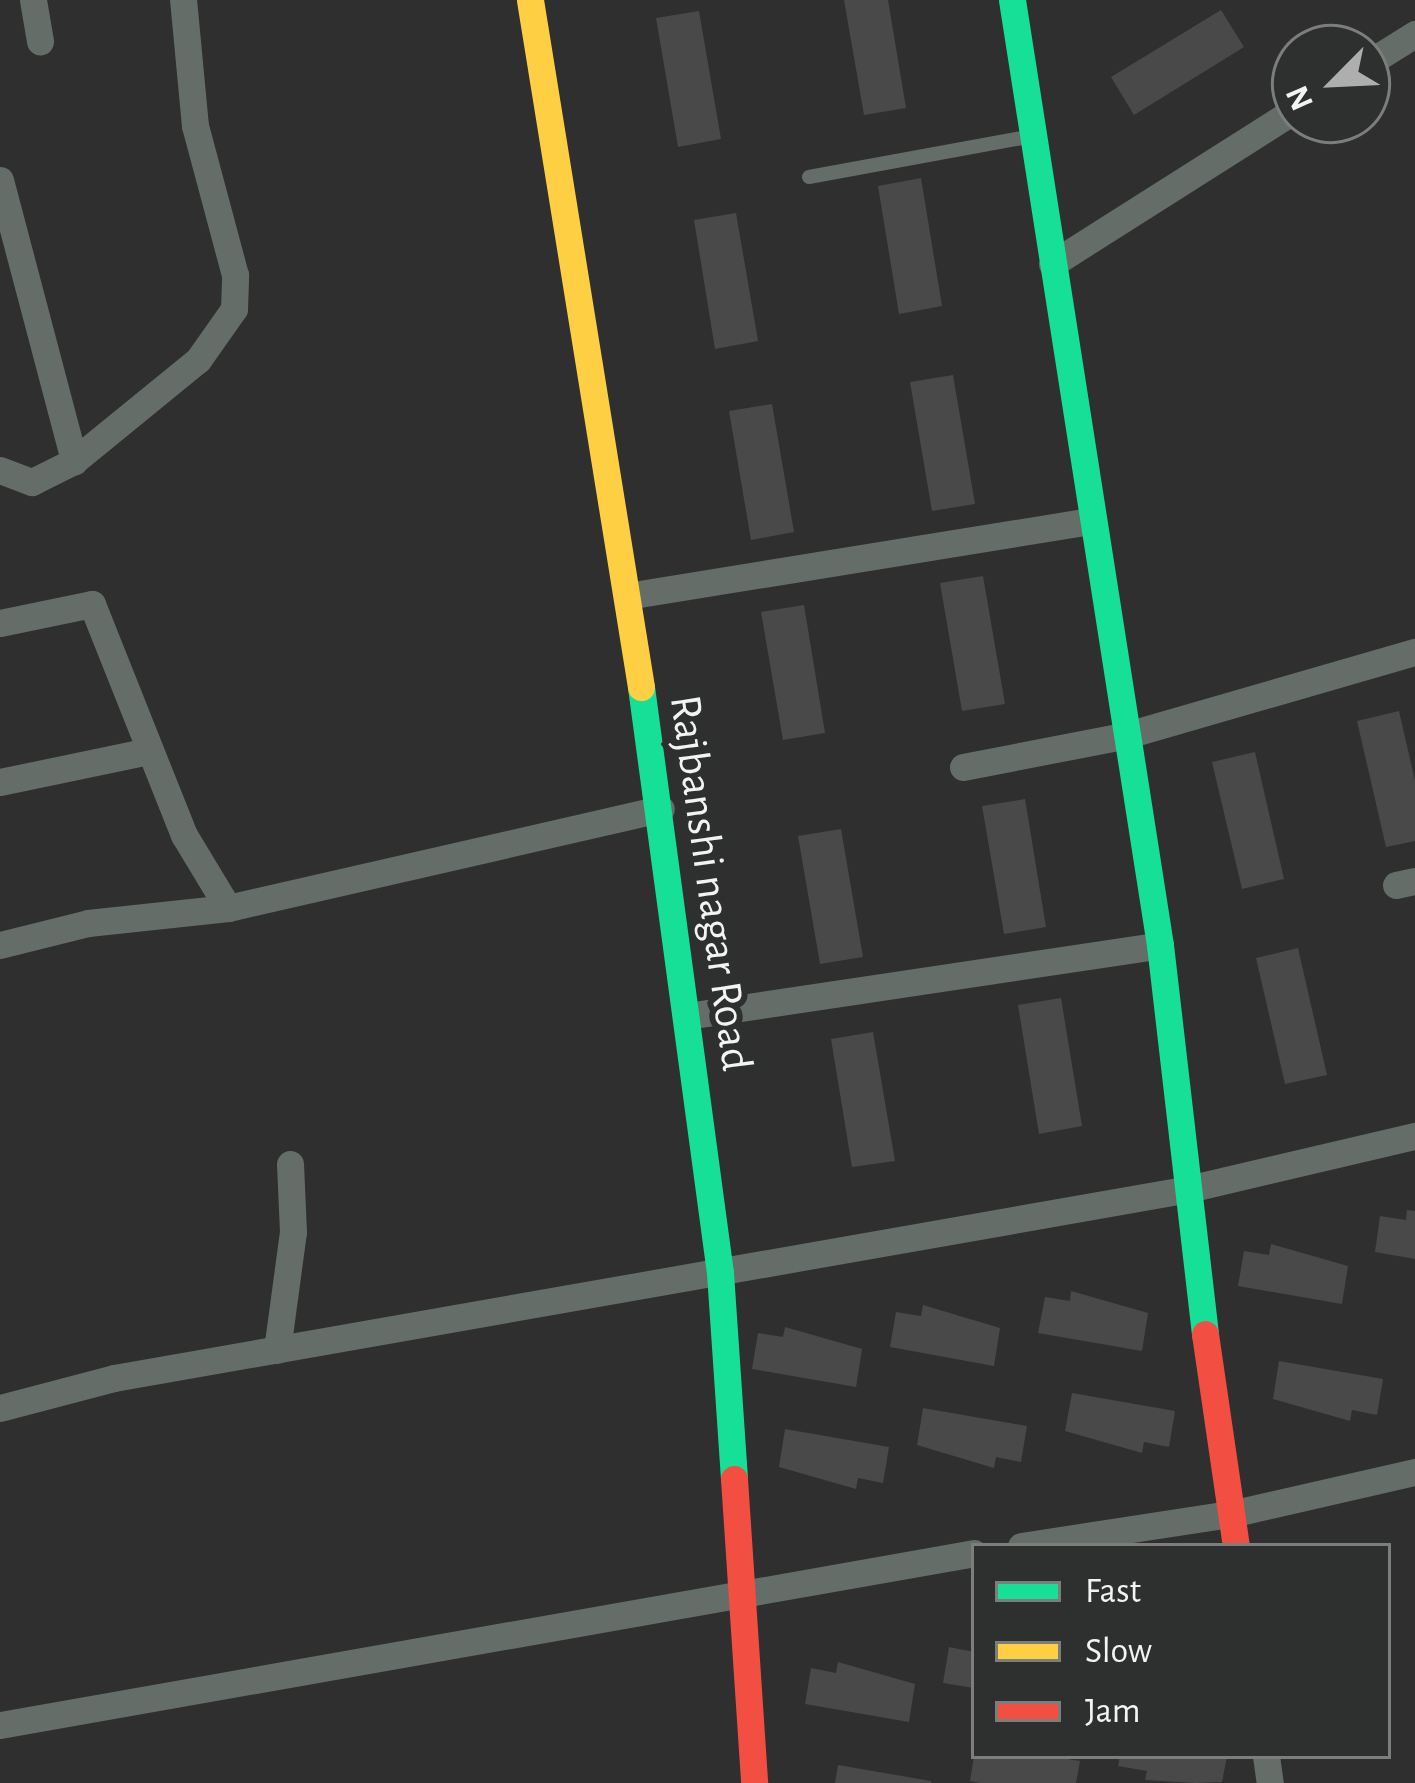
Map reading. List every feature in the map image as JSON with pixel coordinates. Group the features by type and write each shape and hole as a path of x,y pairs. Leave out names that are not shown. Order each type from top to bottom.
{"street":[{"path":"33,0 40,41"},
{"path":"0,470 32,482 74,461 198,360 234,308 235,275 195,126 183,0"},
{"name":"Rajbanshi nagar Road","path":"530,0 661,809 720,1273 754,1783"},
{"path":"1012,0 1160,945 1184,1190 1236,1543"},
{"path":"1052,264 1271,125"},
{"path":"0,180 74,461"},
{"path":"626,596 1091,521"},
{"path":"0,623 92,604 184,835 228,908"},
{"path":"963,767 1127,736 1415,652"},
{"path":"0,782 149,751"},
{"path":"0,945 88,922 228,908 661,809"},
{"path":"687,1016 1160,945"},
{"path":"0,1408 278,1350 1184,1190 1415,1136"},
{"path":"278,1350 293,1232 290,1164"},
{"path":"1042,1543 1231,1514 1415,1472"},
{"path":"0,1725 296,1678 742,1588 971,1553"}],"lane":[{"path":"809,177 1032,136"}],"building":[{"path":"844,0 888,0 906,108 864,115"},
{"path":"1221,10 1244,47 1134,115 1111,77"},
{"path":"699,11 721,139 678,147 656,18"},
{"path":"921,178 942,306 899,314 878,186"},
{"path":"736,213 758,341 715,349 694,220"},
{"path":"953,375 975,504 932,511 910,382"},
{"path":"772,404 794,532 751,540 729,411"},
{"path":"983,576 1005,704 962,711 940,583"},
{"path":"804,605 825,733 783,740 761,612"},
{"path":"1399,711 1415,781 1415,841 1386,847 1357,721"},
{"path":"1255,752 1284,879 1242,889 1212,762"},
{"path":"1025,799 1046,927 1004,934 982,806"},
{"path":"841,829 863,957 820,964 798,836"},
{"path":"1298,948 1327,1075 1285,1084 1256,958"},
{"path":"1061,998 1082,1126 1039,1134 1018,1005"},
{"path":"873,1032 895,1161 852,1167 831,1039"},
{"path":"1407,1210 1415,1211 1415,1259 1375,1252 1380,1216 1406,1220"},
{"path":"1271,1244 1348,1266 1342,1304 1238,1286 1244,1251 1269,1255"},
{"path":"1071,1291 1148,1313 1142,1351 1038,1333 1045,1297 1070,1301"},
{"path":"923,1305 1000,1328 994,1366 890,1347 896,1312 921,1316"},
{"path":"785,1327 862,1349 856,1387 752,1369 758,1333 783,1337"},
{"path":"1279,1361 1383,1379 1377,1415 1352,1410 1350,1421 1273,1399"},
{"path":"1072,1393 1175,1411 1169,1447 1144,1442 1142,1453 1065,1431"},
{"path":"923,1408 1027,1426 1021,1462 996,1457 994,1468 917,1445"},
{"path":"785,1429 889,1447 883,1483 858,1478 856,1489 779,1467"},
{"path":"949,1647 971,1651 971,1688 943,1683"},
{"path":"838,1662 915,1684 909,1722 805,1704 811,1668 836,1673"},
{"path":"974,1759 1080,1761 1076,1783 970,1781"},
{"path":"1119,1759 1226,1759 1222,1782 1145,1780 1147,1771 1118,1766"},
{"path":"838,1765 931,1781 931,1783 835,1783"}],"traffic: fast":[{"path":"1012,0 1160,945 1205,1334"},
{"path":"641,687 720,1273 734,1479"}],"traffic: slow":[{"path":"530,0 641,687"}],"traffic: jam":[{"path":"1205,1334 1236,1543"},
{"path":"734,1479 754,1783"}]}
